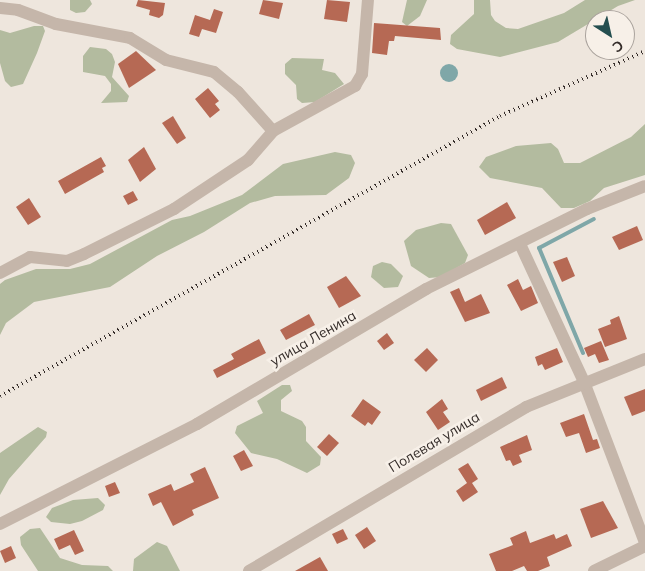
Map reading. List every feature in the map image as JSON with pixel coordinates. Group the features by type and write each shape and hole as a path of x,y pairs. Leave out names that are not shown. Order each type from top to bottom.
{"street":[{"path":"5,270 30,257 67,261 174,209 248,160 273,131 355,86 362,74 368,0"},
{"path":"0,8 18,10 64,26 130,38 166,60 214,72 238,92 273,131"},
{"name":"улица Ленина","path":"0,524 197,424 426,289 520,244 580,212 645,186"},
{"path":"520,244 584,382 645,545 594,571"},
{"name":"Полевая улица","path":"249,571 500,421 584,382 645,359"}],"green space":[{"path":"70,0 90,0 92,4 85,12 76,13 70,10"},
{"path":"407,0 427,0 420,16 407,26 402,22"},
{"path":"474,0 490,0 491,15 495,21 506,28 518,29 564,13 585,0 635,0 611,10 585,10 585,26 558,42 500,57 457,49 450,44 451,35 474,14"},
{"path":"34,26 43,26 45,31 37,53 23,84 11,87 5,81 0,63 0,30 10,33"},
{"path":"90,47 106,49 112,54 115,62 112,77 129,96 127,102 101,103 111,91 111,84 105,76 83,72 83,56"},
{"path":"292,58 324,59 322,70 335,73 344,84 315,102 302,103 297,99 296,85 285,74 285,64"},
{"path":"645,124 645,175 604,188 590,201 574,208 561,208 542,188 490,178 479,167 486,157 516,146 551,143 558,149 564,163 580,163 631,137"},
{"path":"335,152 351,155 355,163 349,178 326,195 275,196 250,203 204,232 157,256 110,287 34,302 6,323 0,335 0,284 5,280 36,269 70,269 90,264 172,220 190,216 242,195 283,164"},
{"path":"441,223 451,224 468,255 465,263 441,277 429,278 411,266 404,241 416,230"},
{"path":"382,262 391,264 403,276 398,287 384,288 371,277 373,266"},
{"path":"282,385 290,385 292,391 281,400 281,411 302,421 306,427 306,441 321,457 320,465 307,473 277,459 251,453 235,433 237,426 263,413 257,401"},
{"path":"38,427 47,432 46,437 9,479 0,495 0,453"},
{"path":"98,498 105,505 103,510 82,521 70,524 51,522 46,517 52,508 73,500"},
{"path":"40,528 60,558 82,565 108,566 113,571 38,571 21,545 20,537 30,529"},
{"path":"157,542 167,546 180,571 133,571 134,559"}],"water":[{"path":"449,64 455,67 458,73 455,79 449,82 443,79 440,73 443,67"}],"building":[{"path":"138,0 165,3 163,15 159,18 149,15 150,10 136,6"},
{"path":"263,0 283,3 279,19 259,14"},
{"path":"327,0 350,2 347,22 324,19"},
{"path":"214,9 223,12 216,33 202,29 199,37 189,34 195,15 210,20"},
{"path":"374,23 440,28 441,40 395,36 394,41 389,41 387,55 372,53"},
{"path":"136,51 156,70 129,88 118,64"},
{"path":"208,88 219,101 215,104 220,110 210,118 195,99"},
{"path":"173,116 186,138 177,144 162,123"},
{"path":"144,147 156,169 140,182 128,160"},
{"path":"101,157 106,166 102,168 104,172 65,194 58,181"},
{"path":"133,191 138,200 128,205 123,196"},
{"path":"29,198 41,217 28,225 16,207"},
{"path":"507,202 516,218 485,235 477,220"},
{"path":"637,226 643,240 619,250 612,237"},
{"path":"567,257 575,276 562,282 553,262"},
{"path":"346,276 361,296 339,308 327,287"},
{"path":"518,279 523,290 531,286 538,303 521,311 507,285"},
{"path":"459,288 465,302 481,294 490,313 465,322 450,292"},
{"path":"309,314 315,325 286,340 280,330"},
{"path":"619,316 627,339 605,347 598,329 611,324 610,320"},
{"path":"387,333 394,343 384,350 377,341"},
{"path":"259,339 266,353 217,378 213,370 234,359 231,354"},
{"path":"601,341 609,360 599,363 595,354 588,357 584,348"},
{"path":"427,348 438,360 426,372 414,360"},
{"path":"557,348 563,362 545,370 542,364 538,366 535,357"},
{"path":"502,377 507,388 481,401 476,390"},
{"path":"645,389 645,411 632,416 624,397"},
{"path":"363,399 381,412 372,425 368,422 365,426 351,416"},
{"path":"442,399 448,409 443,412 450,422 438,430 426,412"},
{"path":"584,414 593,440 597,439 600,448 586,453 579,433 566,437 560,423"},
{"path":"329,434 339,443 327,456 317,447"},
{"path":"527,435 532,450 519,455 522,462 513,466 510,460 506,461 500,447"},
{"path":"244,450 253,466 241,471 233,456"},
{"path":"468,463 478,479 472,483 478,492 463,502 456,491 467,483 458,469"},
{"path":"205,467 219,498 192,510 194,515 173,526 161,502 153,506 148,494 171,484 174,491 194,482 190,474"},
{"path":"115,482 120,493 109,497 105,486"},
{"path":"603,501 618,528 591,538 580,509"},
{"path":"367,527 376,541 364,549 355,535"},
{"path":"343,529 348,539 337,544 332,534"},
{"path":"74,530 84,551 75,555 70,545 59,550 54,539"},
{"path":"526,531 530,543 554,534 556,539 567,534 572,546 547,557 550,566 538,571 527,571 524,566 512,571 496,571 489,554 513,545 510,538"},
{"path":"11,546 16,558 5,563 0,551"},
{"path":"320,557 328,571 295,571"}],"waterway":[{"path":"583,353 539,248 594,219"}],"railway":[{"path":"0,396 500,116 645,51"}]}
